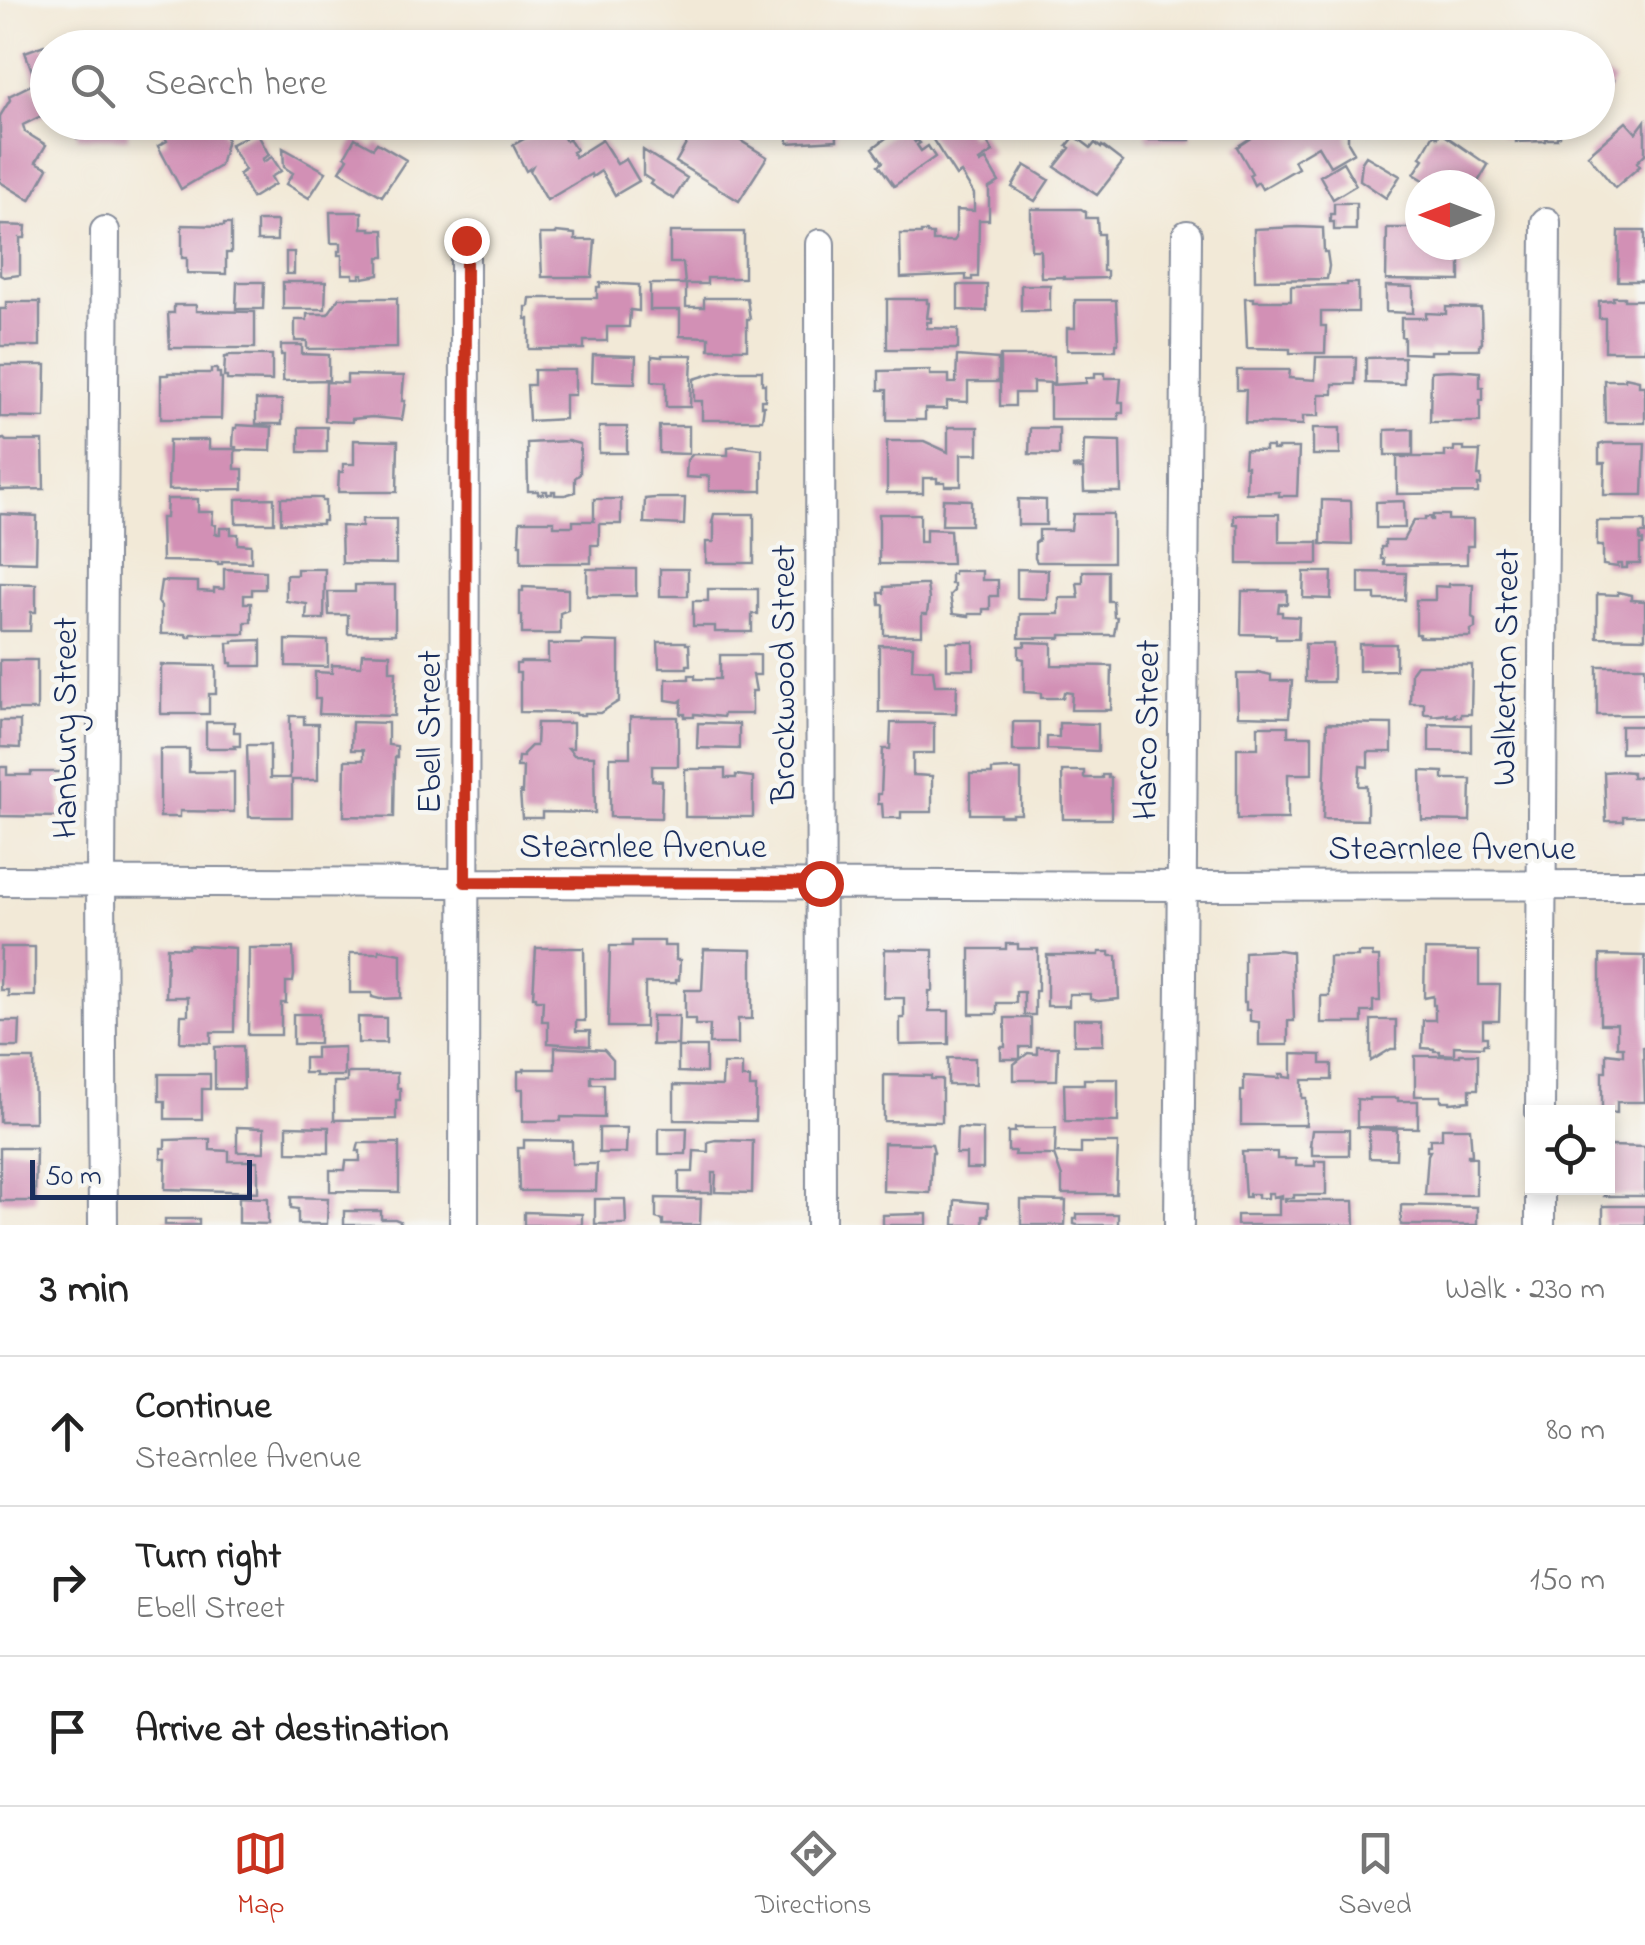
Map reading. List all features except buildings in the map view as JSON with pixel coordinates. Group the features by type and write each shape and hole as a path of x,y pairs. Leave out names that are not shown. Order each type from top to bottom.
{"street":[{"name":"Walkerton Street","path":"1540,1105 1546,222"},
{"name":"Hanbury Street","path":"104,231 100,881 104,1225"},
{"name":"Harco Street","path":"1179,1225 1187,235"},
{"name":"Ebell Street","path":"464,1225 466,240"},
{"name":"Brockwood Street","path":"820,244 821,1225"},
{"name":"Stearnlee Avenue","path":"0,881 1645,885"},
{"path":"1540,1195 1540,1225"}],"route":[{"path":"466,240 465,882 820,883"}]}
